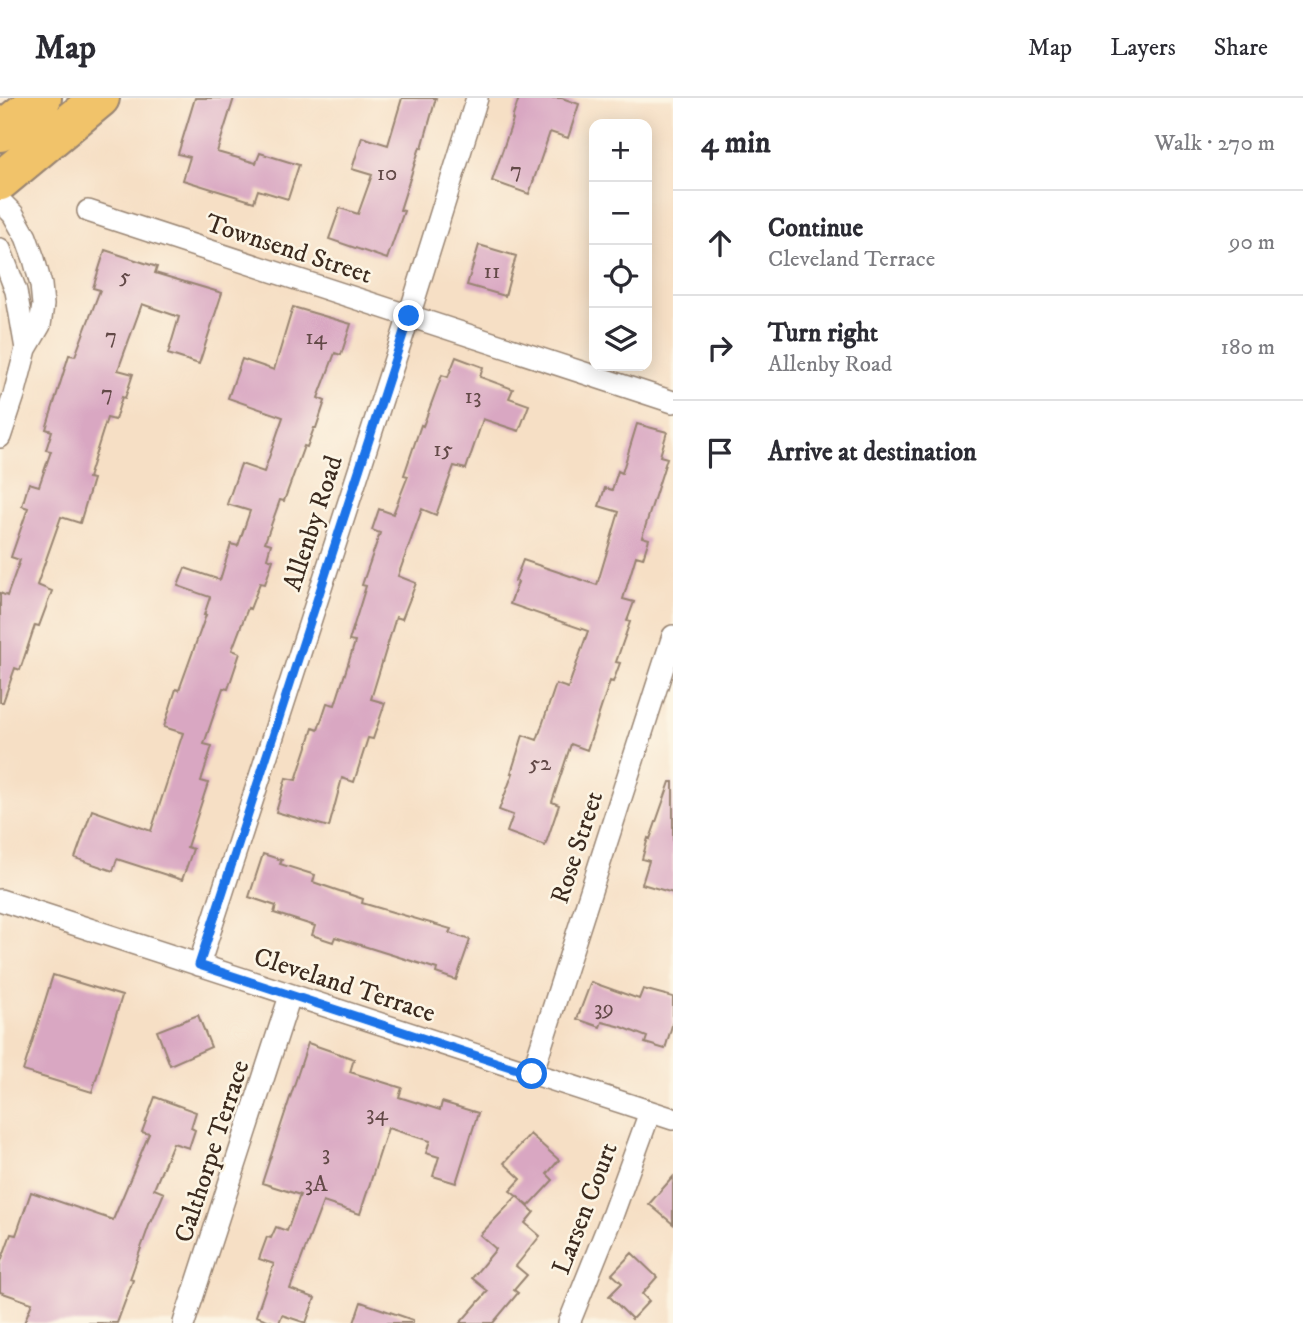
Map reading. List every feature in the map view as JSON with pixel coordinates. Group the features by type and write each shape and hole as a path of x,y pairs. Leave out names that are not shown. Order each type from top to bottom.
{"highway":[{"path":"0,132 42,98"},
{"path":"0,181 100,98"}],"street":[{"name":"Allenby Road","path":"199,965 477,98"},
{"path":"0,201 13,214 26,237 41,285 43,305 40,325 26,349 0,437"},
{"name":"Townsend Street","path":"88,211 673,402"},
{"path":"0,250 16,291 26,349"},
{"name":"Rose Street","path":"532,1074 673,636"},
{"name":"Cleveland Terrace","path":"0,900 673,1119"},
{"name":"Calthorpe Terrace","path":"184,1323 290,996"},
{"name":"Larsen Court","path":"569,1323 650,1112"}],"building":[{"path":"195,98 234,98 217,152 256,163 260,153 299,165 288,199 258,190 254,202 183,180 190,157 178,154"},
{"path":"402,98 436,98 400,210 404,211 387,259 329,239 340,208 358,214 372,175 352,169 362,137 388,145"},
{"path":"519,98 562,98 579,104 568,138 550,132 529,194 492,181"},
{"path":"479,245 516,256 505,296 467,285"},
{"path":"105,250 157,267 155,273 222,293 199,364 168,354 179,317 142,304 118,370 133,374 125,398 122,397 115,420 107,418 88,478 93,479 80,523 61,517 37,585 52,591 39,626 35,625 20,670 15,668 3,702 0,702 0,593 7,596 20,560 11,557 28,508 22,506 29,483 39,486 51,451 46,450 52,431 46,429 69,355 75,356 100,290 93,288"},
{"path":"293,307 351,324 341,355 335,353 318,398 325,401 316,428 307,447 304,446 284,501 280,500 265,542 271,544 267,558 273,560 265,584 260,583 232,650 240,653 228,689 223,688 204,744 212,746 201,781 208,783 187,847 193,849 182,880 117,859 113,871 75,858 92,810 151,831 183,733 164,727 176,689 179,690 206,615 210,597 178,586 185,568 220,580 231,544 238,546 250,511 227,504 241,464 264,472 283,417 228,398 242,359 274,370"},
{"path":"456,357 483,367 480,377 513,389 509,398 529,405 519,431 483,419 466,469 454,466 436,515 422,509 398,576 416,583 402,619 396,617 371,699 385,703 373,739 368,738 354,782 342,778 329,827 276,812 286,778 296,780 313,728 318,730 327,703 335,705 355,642 349,641 366,586 362,585 380,533 372,530 379,509 393,514 408,476 404,475 421,425 423,426 442,375 448,377"},
{"path":"637,424 667,432 660,456 667,458 642,537 649,539 643,558 636,556 623,599 634,602 616,662 620,663 613,682 610,681 587,750 571,744 552,802 559,805 545,846 507,832 513,815 499,810 523,735 537,740 556,684 568,688 588,631 510,604 518,582 515,581 523,560 597,585 619,512 599,506 605,488 612,490 618,471 622,473"},
{"path":"670,782 673,782 673,893 642,884 649,861 642,859"},
{"path":"263,854 282,860 280,864 315,875 313,882 363,899 362,903 451,929 449,933 470,940 456,980 436,973 437,969 335,937 333,942 312,935 315,926 274,913 276,906 249,897"},
{"path":"53,975 122,996 92,1092 23,1071"},
{"path":"591,982 639,999 643,989 673,997 673,1022 665,1049 645,1043 647,1037 622,1027 602,1022 600,1027 577,1019"},
{"path":"198,1015 211,1047 170,1065 157,1031"},
{"path":"308,1043 354,1059 350,1072 402,1088 399,1097 440,1110 442,1102 478,1113 456,1183 433,1176 439,1157 426,1153 430,1141 388,1128 360,1214 323,1202 290,1289 315,1298 306,1323 282,1315 279,1323 276,1323 256,1316 274,1264 259,1259 267,1237 271,1238 276,1227 287,1231 300,1195 262,1183"},
{"path":"155,1097 196,1112 191,1128 195,1130 189,1148 173,1143 154,1189 164,1193 151,1220 117,1323 24,1323 32,1303 0,1292 0,1264 11,1234 16,1235 31,1192 113,1220 149,1134 142,1132"},
{"path":"530,1134 559,1160 547,1174 553,1180 529,1206 510,1191 521,1179 504,1163"},
{"path":"673,1177 673,1224 649,1204"},
{"path":"517,1196 534,1212 525,1223 540,1236 516,1266 527,1275 514,1290 518,1293 493,1323 460,1323 488,1291 472,1278 496,1249 480,1235"},
{"path":"632,1253 657,1277 642,1294 649,1301 632,1319 609,1296 622,1283 612,1274"},
{"path":"361,1302 413,1320 413,1323 354,1323"}],"route":[{"path":"409,316 199,965 532,1074"}]}
